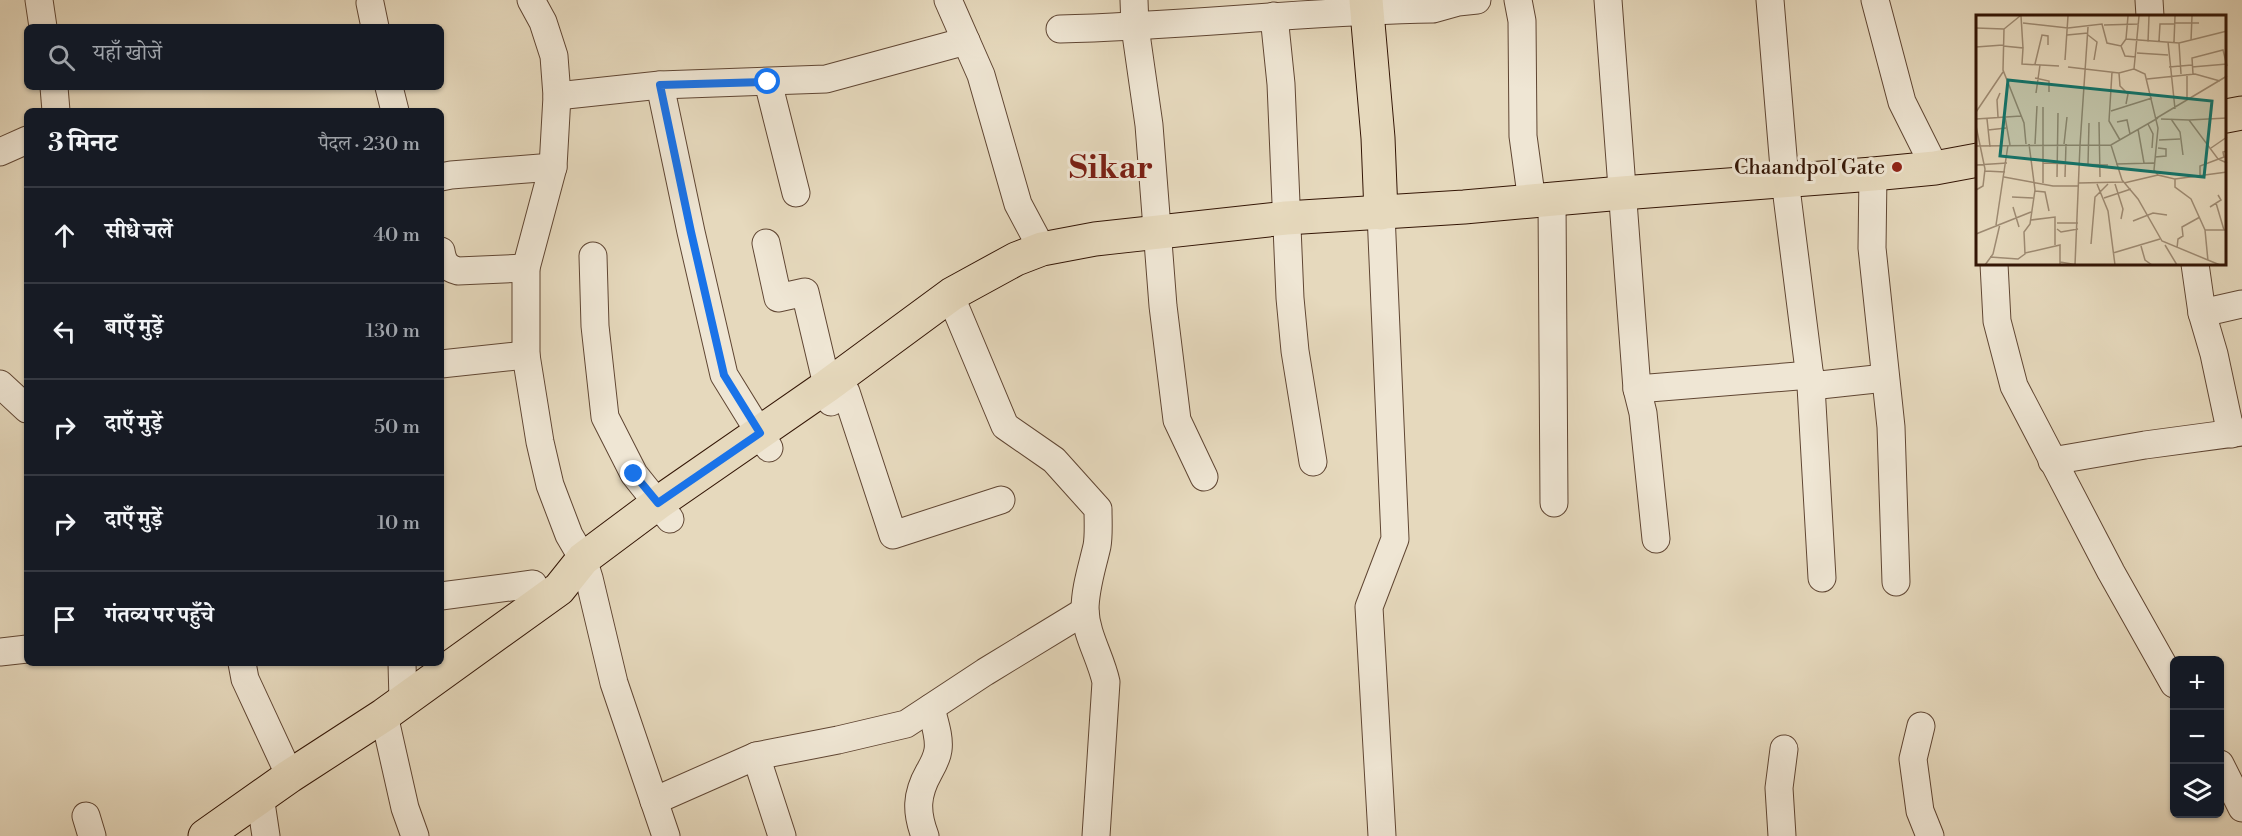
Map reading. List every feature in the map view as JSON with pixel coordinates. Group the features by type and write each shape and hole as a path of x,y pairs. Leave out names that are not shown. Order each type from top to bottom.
{"main road":[{"path":"1366,6 1378,138 1381,213"},
{"path":"2227,116 2242,112"},
{"path":"835,393 952,294 1016,259 1042,249 1095,239 1286,218 1542,201 1975,166"},
{"path":"205,836 260,796 394,708 546,587 586,569 765,440 956,309 994,273"}],"street":[{"path":"39,0 43,24"},
{"path":"531,0 543,22 554,56 557,96 553,167 526,268 526,355 540,442 550,485 569,535 586,569 614,682 666,836"},
{"path":"948,0 981,75 1018,204 1042,249"},
{"path":"1134,0 1135,27 1149,125 1162,306 1177,420 1204,477"},
{"path":"1060,29 1135,27 1366,6 1433,9 1458,2 1477,0"},
{"path":"1518,0 1522,21 1523,136 1542,201 1554,503"},
{"path":"1608,0 1637,389 1642,413 1656,538"},
{"path":"1770,0 1785,180 1811,380 1822,578"},
{"path":"1875,0 1902,102 1935,168"},
{"path":"2149,0 2150,15"},
{"path":"1274,16 1281,84 1290,298 1295,351 1312,462"},
{"path":"557,96 660,85 826,79 966,41"},
{"path":"768,82 796,193"},
{"path":"660,85 724,375 765,440"},
{"path":"54,90 56,108"},
{"path":"389,90 394,108"},
{"path":"0,152 24,141"},
{"path":"444,176 553,167"},
{"path":"1874,174 1872,248 1891,427 1896,582"},
{"path":"1381,213 1395,539 1369,607 1382,836"},
{"path":"766,243 778,298 806,292 835,393 893,535 1001,500"},
{"path":"593,256 596,326 605,417 634,474 664,511"},
{"path":"444,264 458,271 526,268"},
{"path":"1994,266 1997,321 2014,386 2111,572 2170,675"},
{"path":"2052,461 2145,445 2236,433 2202,314 2195,266"},
{"path":"2202,314 2242,304"},
{"path":"956,309 1005,426 1054,460 1098,509 1097,544 1089,575 1085,611 1106,682 1096,836"},
{"path":"444,363 526,355"},
{"path":"1637,389 1885,378"},
{"path":"0,384 24,406"},
{"path":"444,596 546,587"},
{"path":"654,801 756,756 906,724 1085,611"},
{"path":"0,652 24,649"},
{"path":"243,666 246,679 290,776"},
{"path":"401,666 394,708 405,808 415,836"},
{"path":"925,836 919,816 918,797 921,785 937,757 938,749 931,708"},
{"path":"1921,726 1913,759 1920,811 1930,836"},
{"path":"1782,836 1779,788 1784,750"},
{"path":"756,756 782,836"},
{"path":"2224,772 2242,808"},
{"path":"260,796 266,836"}],"place":[{"name":"Chaandpol Gate","path":"1897,167"}],"district":[{"name":"Sikar","path":"1111,166"}],"route":[{"path":"634,474 658,503 760,433 724,375 660,85 768,82"}]}
